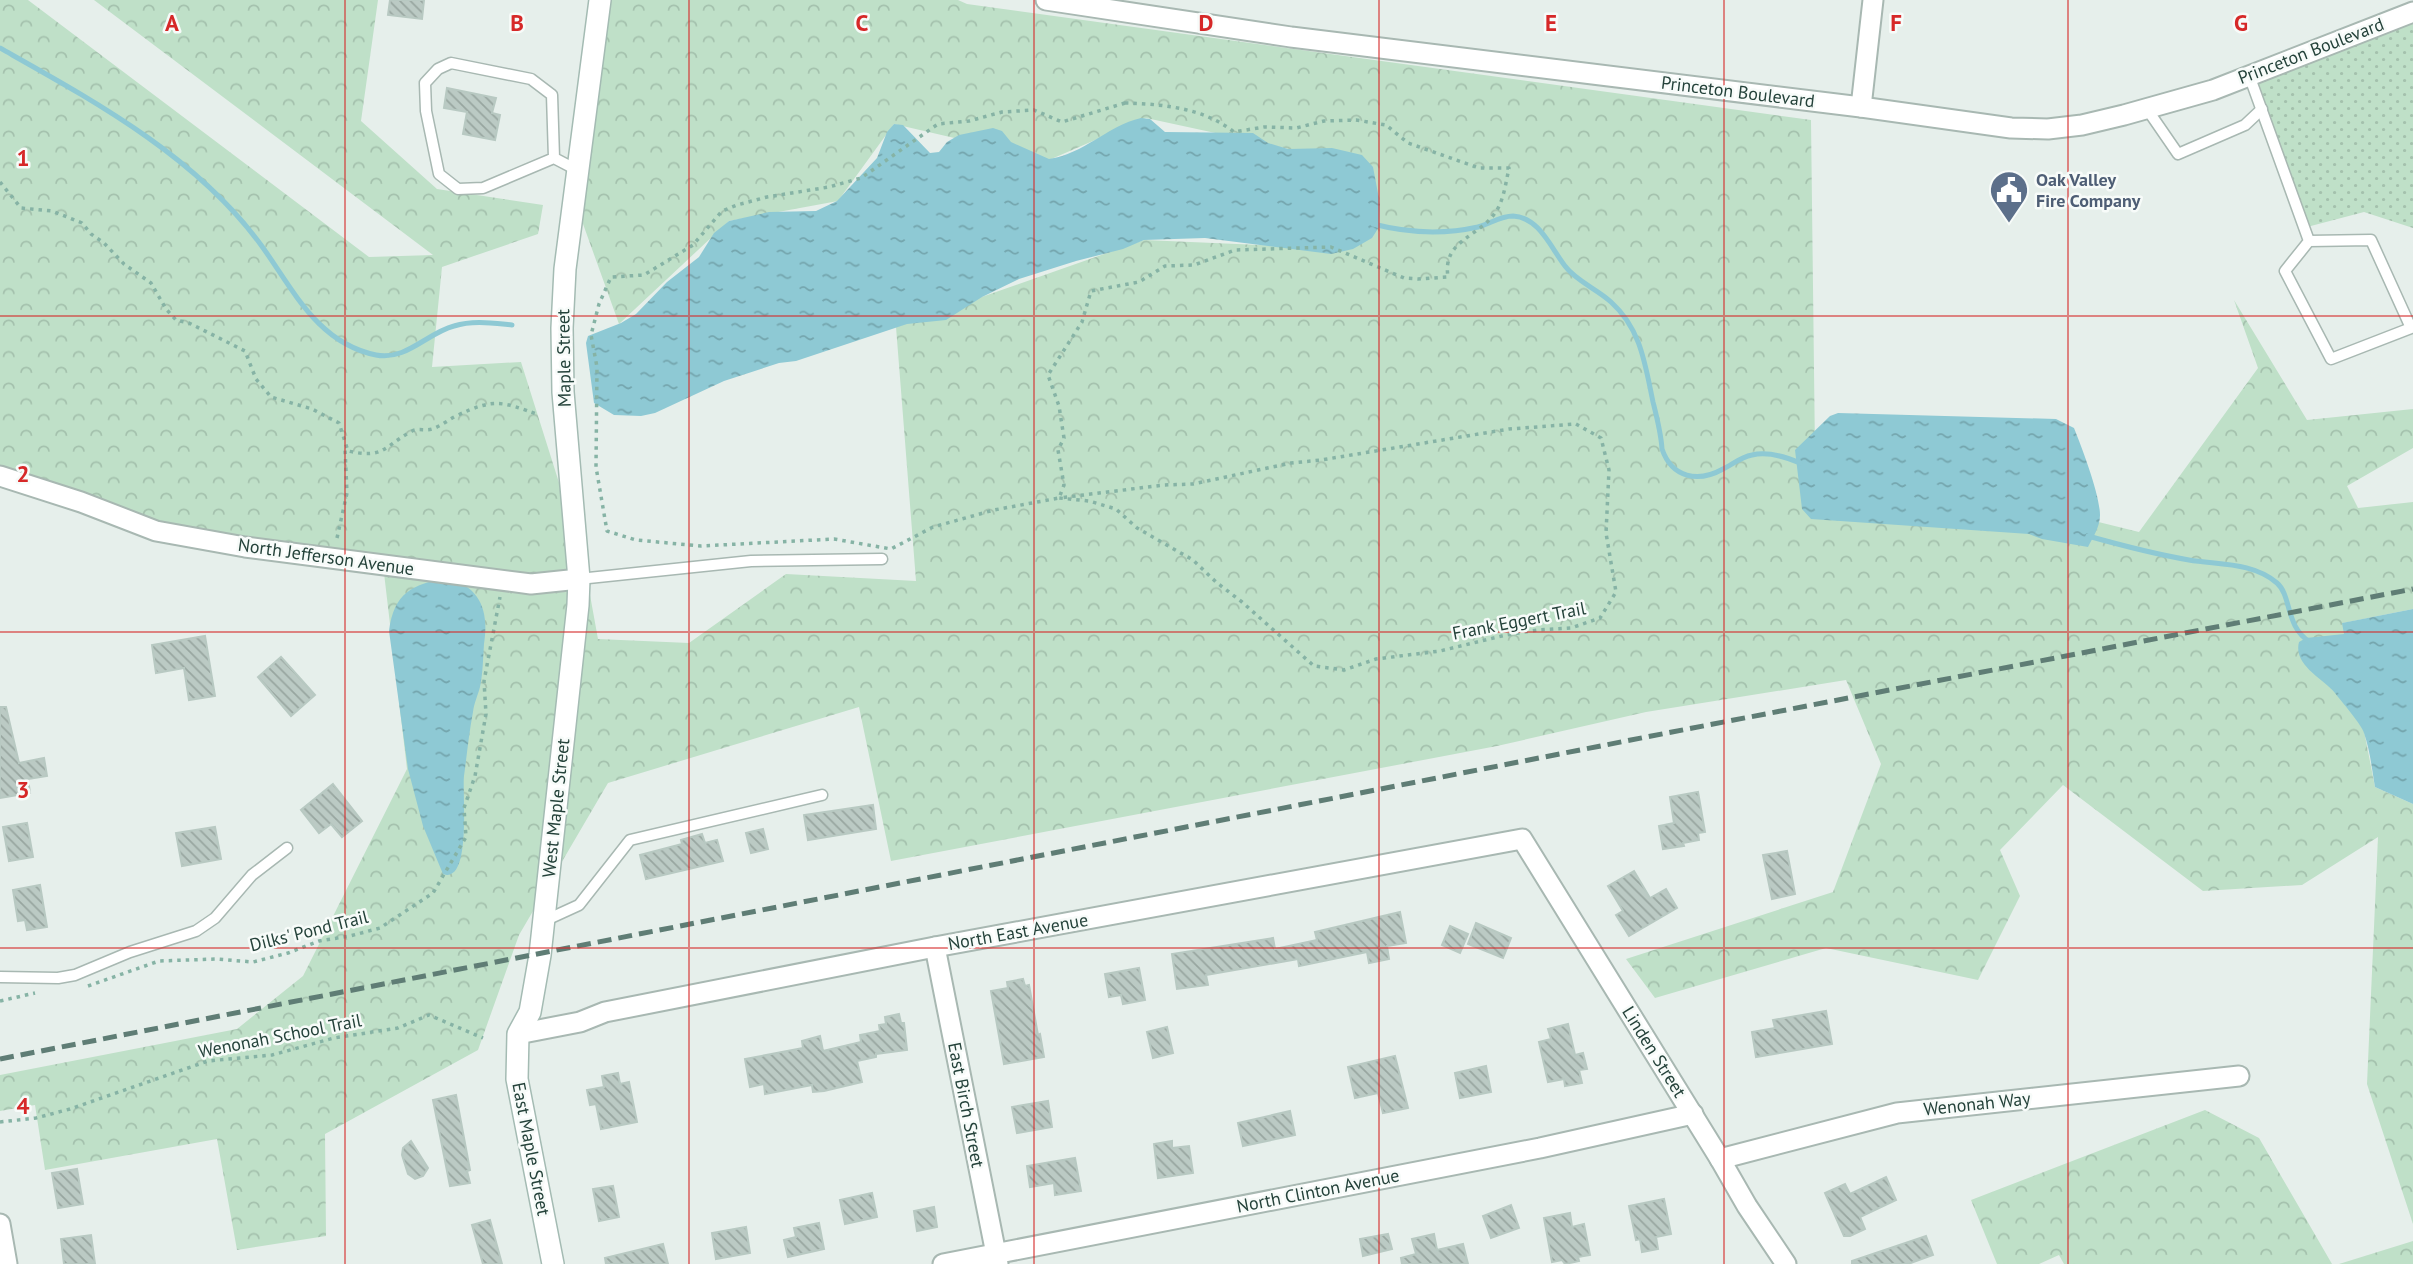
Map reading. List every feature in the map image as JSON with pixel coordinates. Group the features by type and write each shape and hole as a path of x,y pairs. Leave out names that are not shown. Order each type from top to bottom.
{"street":[{"name":"Maple Street","path":"579,579 563,392 562,328 565,269 600,0"},
{"name":"Princeton Boulevard","path":"1046,0 1291,37 2011,128 2048,129 2082,125 2213,90 2413,12"},
{"path":"1861,107 1873,0"},
{"name":"North Jefferson Avenue","path":"0,476 81,502 156,531 244,547 531,584 579,579"},
{"name":"West Maple Street","path":"517,1034 530,1012 544,921 579,579"},
{"name":"North East Avenue","path":"517,1034 580,1022 605,1012 935,947 1522,839"},
{"name":"Linden Street","path":"1522,839 1747,1206 1786,1264"},
{"name":"East Birch Street","path":"935,947 997,1259"},
{"name":"East Maple Street","path":"517,1034 517,1079 553,1264"},
{"name":"Wenonah Way","path":"1720,1158 1897,1113 2239,1076"},
{"name":"North Clinton Avenue","path":"943,1264 997,1259 1693,1114"},
{"path":"0,1224 8,1264"}],"lane":[{"path":"451,63 531,79 552,95 554,158 483,188 458,189 439,174 426,111 425,83 438,69 451,63"},
{"path":"2249,75 2309,242"},
{"path":"2147,109 2178,154 2245,125 2262,109"},
{"path":"554,158 577,170"},
{"path":"2371,240 2411,328 2330,359 2285,271 2309,242 2371,240"},
{"name":"North Jefferson Avenue","path":"579,579 751,561 882,559"},
{"path":"544,921 579,905 630,840 822,795"},
{"path":"0,977 58,978 75,975 130,952 196,931 215,918 252,875 287,848"}],"path":[{"path":"1125,103 1156,104 1220,121 1234,132 1265,127 1296,128 1324,121 1356,120 1386,125 1408,143 1479,169 1509,168 1496,212 1452,250 1446,262 1448,277 1404,278 1331,247 1235,250 1194,265 1165,266 1139,282 1091,291 1082,322 1048,375 1059,406 1064,438 1058,450 1064,485 1059,498 994,510 933,527 891,549 834,539 701,545 636,540 607,531 596,467 597,367 592,335 598,304 611,277 644,275 693,245 722,211 766,197 796,194 861,178 938,124 969,121 1002,112 1034,110 1062,122 1125,103"},
{"path":"0,182 21,208 52,211 82,223 124,264 150,284 176,320 189,323 245,351 256,379 271,397 312,408 339,423 348,451 377,453 415,429 429,430 454,417 495,402 539,415"},
{"name":"Frank Eggert Trail","path":"1576,424 1601,438 1609,470 1606,533 1616,592 1600,618 1571,628 1506,635 1440,651 1376,659 1344,670 1314,666 1193,560 1137,528 1116,509 1089,501 1059,498 1193,484 1292,463 1392,447 1509,429 1576,424"},
{"path":"338,538 347,493 345,444"},
{"name":"Dilks' Pond Trail","path":"81,988 159,961 217,959 253,962 319,941 351,936 380,928 433,893 466,836 464,807 475,776 486,714 484,681 501,592"},
{"path":"0,1001 40,992"},
{"name":"Wenonah School Trail","path":"0,1122 36,1118 70,1109 208,1061 272,1055 334,1038 398,1028 429,1015 484,1038"}],"green space":[{"path":"0,0 28,0 369,257 433,255 94,0 378,0 361,121 437,189 543,205 538,234 442,267 432,367 521,362 584,562 598,639 689,643 786,574 916,581 896,327 1144,240 1353,249 1372,167 1146,118 1049,160 894,124 838,201 729,221 619,324 578,210 605,0 958,0 967,4 1811,120 1815,452 2139,532 2258,368 2234,300 2307,420 2413,409 2413,448 2347,486 2358,508 2413,502 2413,609 2343,623 2375,787 2413,804 2413,1224 2367,1084 2378,837 2302,885 2203,891 2063,785 2000,850 2020,896 1978,980 1826,948 1655,998 1626,959 1833,892 1881,764 1846,680 1646,712 1497,746 891,861 859,707 608,783 519,935 478,1050 325,1134 326,1236 237,1250 217,1139 45,1170 35,1105 0,1111 0,1075 237,1029 303,976 407,769 382,556 132,522 0,474"},
{"path":"2413,9 2413,228 2364,212 2307,227 2247,70"},
{"path":"2205,1110 2259,1138 2332,1264 2064,1264 2059,1255 2039,1264 1997,1264 1971,1200"},
{"path":"2413,1241 2413,1264 2339,1264"}],"water":[{"path":"1141,118 1150,119 1165,132 1253,133 1268,143 1288,149 1332,148 1362,155 1373,167 1380,204 1379,227 1372,238 1353,249 1331,254 1205,238 1144,240 1123,249 1019,279 982,297 946,320 907,324 796,361 779,363 724,381 655,413 641,416 614,415 594,403 586,343 588,336 636,314 667,282 699,257 714,233 729,221 769,212 816,211 837,201 877,158 887,132 894,124 903,125 930,153 939,152 947,142 959,135 993,128 1002,131 1011,142 1049,159 1073,152 1117,127"},
{"path":"1838,413 2056,419 2074,428 2086,459 2099,506 2100,519 2096,532 2088,547 2029,534 1811,519 1802,509 1795,450 1830,416"},
{"path":"448,578 468,588 480,602 484,611 485,632 481,682 464,776 462,852 458,866 452,874 443,874 423,826 408,769 389,631 395,608 407,592 424,583"},
{"path":"2413,609 2413,804 2375,787 2362,729 2335,693 2304,664 2298,650 2299,642 2306,638 2344,634 2342,623"}],"building":[{"path":"390,0 424,0 422,19 388,15"},
{"path":"447,88 496,98 492,113 500,115 495,140 463,134 467,112 444,108"},
{"path":"205,636 215,696 189,700 184,668 156,673 152,645"},
{"path":"281,657 315,695 291,716 258,677"},
{"path":"0,707 6,707 19,763 44,758 47,776 28,779 30,793 0,798"},
{"path":"333,784 362,821 342,837 331,824 319,833 301,810"},
{"path":"1698,792 1705,832 1698,833 1699,840 1683,843 1684,846 1663,849 1659,826 1674,823 1670,797"},
{"path":"873,805 876,829 808,840 804,815"},
{"path":"27,823 33,857 9,861 3,827"},
{"path":"215,827 221,859 182,866 176,833"},
{"path":"763,829 768,849 751,853 746,833"},
{"path":"702,834 705,843 717,840 723,861 646,879 640,855 682,844 681,840"},
{"path":"1787,851 1795,894 1772,899 1763,855"},
{"path":"1634,871 1650,898 1666,889 1677,908 1629,936 1616,915 1623,911 1608,886"},
{"path":"40,885 47,927 27,930 25,920 18,921 13,890"},
{"path":"1400,912 1406,943 1387,946 1389,959 1369,963 1367,952 1299,966 1298,959 1206,975 1208,985 1177,989 1172,954 1273,938 1275,949 1317,940 1315,932"},
{"path":"1476,923 1511,938 1503,958 1468,944"},
{"path":"1450,926 1468,934 1460,953 1442,945"},
{"path":"1139,968 1145,1000 1123,1004 1121,995 1109,997 1105,974"},
{"path":"1023,979 1025,986 1029,985 1044,1057 1004,1064 991,991 1008,988 1007,982"},
{"path":"1826,1011 1832,1044 1756,1057 1752,1032 1775,1028 1773,1020"},
{"path":"899,1014 901,1023 904,1023 907,1050 876,1054 876,1057 857,1061 862,1082 813,1092 812,1085 765,1094 764,1084 750,1087 745,1059 803,1048 802,1041 820,1036 823,1051 861,1042 860,1035 880,1031 879,1025 886,1024 885,1017"},
{"path":"1568,1024 1575,1055 1583,1053 1587,1069 1579,1070 1582,1083 1565,1086 1564,1079 1548,1082 1539,1042 1551,1039 1548,1029"},
{"path":"1167,1027 1173,1053 1153,1058 1147,1032"},
{"path":"1395,1056 1408,1108 1383,1113 1378,1093 1355,1098 1348,1067"},
{"path":"1486,1066 1491,1092 1460,1098 1455,1073"},
{"path":"618,1073 620,1084 629,1082 637,1122 601,1129 596,1104 590,1105 587,1090 604,1087 602,1076"},
{"path":"456,1095 470,1183 450,1186 433,1100"},
{"path":"1048,1101 1052,1127 1017,1133 1012,1107"},
{"path":"1290,1111 1295,1135 1243,1146 1238,1123"},
{"path":"411,1141 428,1168 423,1176 415,1179 408,1174 402,1155 403,1148"},
{"path":"1172,1141 1172,1148 1189,1146 1193,1173 1158,1178 1154,1144"},
{"path":"1075,1158 1081,1191 1055,1195 1054,1183 1030,1187 1027,1166"},
{"path":"77,1169 83,1204 58,1208 52,1173"},
{"path":"1886,1177 1896,1200 1860,1217 1865,1229 1844,1236 1825,1193 1845,1184 1850,1194"},
{"path":"613,1186 619,1217 599,1221 593,1189"},
{"path":"872,1193 877,1217 845,1224 840,1200"},
{"path":"1664,1199 1671,1234 1656,1237 1658,1249 1642,1252 1640,1239 1636,1240 1629,1206"},
{"path":"1511,1205 1519,1228 1491,1238 1483,1216"},
{"path":"934,1207 937,1227 917,1231 914,1211"},
{"path":"1570,1213 1572,1227 1584,1224 1590,1255 1578,1257 1579,1261 1565,1264 1562,1260 1552,1262 1544,1218"},
{"path":"490,1220 502,1264 483,1264 472,1225"},
{"path":"819,1223 824,1249 788,1257 784,1240 796,1237 794,1228"},
{"path":"746,1227 750,1253 716,1259 712,1233"},
{"path":"1388,1234 1392,1249 1363,1256 1360,1239"},
{"path":"1434,1234 1437,1250 1463,1244 1468,1264 1402,1264 1401,1258 1416,1254 1412,1239"},
{"path":"91,1235 95,1264 64,1264 61,1239"},
{"path":"1926,1236 1933,1255 1908,1264 1852,1264 1852,1261"},
{"path":"663,1244 668,1264 606,1264 605,1258"}],"waterway":[{"path":"0,48 107,110 175,158 206,184 235,213 261,245 308,312 322,327 355,349 387,356 407,350 461,324 512,325"},
{"path":"1373,224 1412,231 1438,232 1465,230 1508,216 1530,222 1544,235 1570,271 1611,302 1629,324 1644,361 1662,449 1672,466 1687,475 1704,476 1744,457 1758,454 1777,455 1800,463"},
{"path":"2088,536 2163,555 2246,568 2268,576 2282,589 2296,628 2310,642"}],"railway":[{"path":"0,1059 2413,589"}],"place":[{"name":"Oak Valley Fire Company","path":"2009,224"}]}
